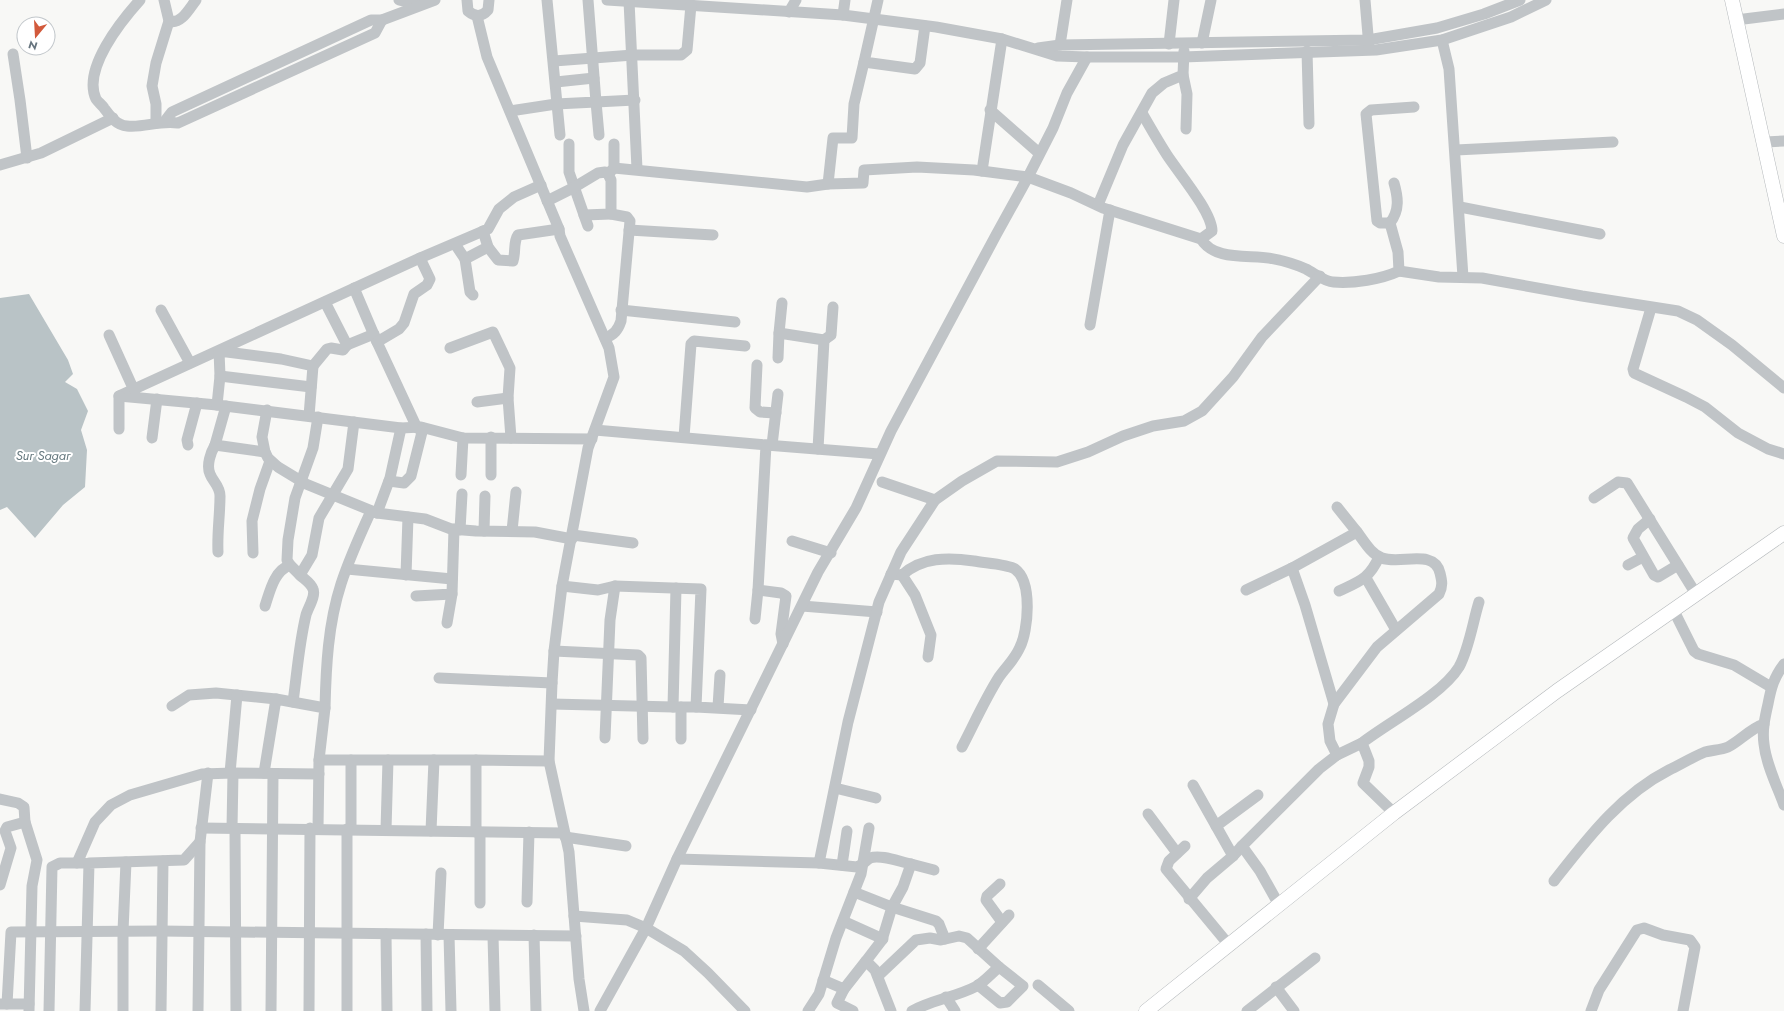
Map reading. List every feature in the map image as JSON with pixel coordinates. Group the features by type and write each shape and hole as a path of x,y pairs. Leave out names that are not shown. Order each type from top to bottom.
{"main road":[{"path":"1732,0 1765,142 1784,236"},
{"path":"1154,1009 1229,945 1394,813 1556,692 1784,533"}],"street":[{"path":"140,0 122,20 111,37 100,58 94,76 96,98 116,122 127,126 160,122 172,112 371,20 382,20 435,0"},
{"path":"160,122 152,86 156,64 169,21 164,0"},
{"path":"169,21 173,23 181,19 196,0"},
{"path":"399,0 419,5"},
{"path":"466,0 468,11 477,16 487,57 559,229 560,236 609,348 614,377 588,448 562,586 554,651 552,683 550,761 569,852 579,979 584,1011"},
{"path":"547,0 560,135"},
{"path":"588,0 599,135"},
{"path":"607,0 734,4 789,12 843,15 925,26 1002,39 1057,56 1087,57 1183,57 1307,51 1442,40 1511,17 1546,0"},
{"path":"789,12 796,0"},
{"path":"843,15 845,0"},
{"path":"828,184 833,138 852,138 854,104 872,19 878,0"},
{"path":"1060,45 1067,0"},
{"path":"1169,44 1174,0"},
{"path":"1202,43 1211,0"},
{"path":"1365,0 1368,45"},
{"path":"1033,48 1060,45 1202,43 1368,45 1437,28 1484,14 1520,0"},
{"path":"477,16 488,10 491,1"},
{"path":"629,1 633,55 637,169"},
{"path":"554,61 684,53 687,50 686,3"},
{"path":"1736,20 1784,14"},
{"path":"864,62 915,69 920,63 925,26"},
{"path":"982,171 990,110 1002,39"},
{"path":"1442,40 1449,68 1460,207 1463,277"},
{"path":"1185,44 1183,75 1187,94 1186,129"},
{"path":"1307,51 1310,124"},
{"path":"13,54 27,158"},
{"path":"600,1011 646,928 677,859 818,572 831,553 856,508 880,454 989,247 1028,177 1053,128 1067,92 1087,57"},
{"path":"1098,205 1123,145 1152,93 1164,83 1183,75"},
{"path":"556,82 594,78"},
{"path":"510,111 556,104 635,100"},
{"path":"1390,223 1380,223 1377,221 1366,114 1372,110 1414,107"},
{"path":"990,110 1039,153"},
{"path":"1142,113 1167,155 1210,220 1212,231 1201,239"},
{"path":"0,165 41,153 112,118"},
{"path":"1456,150 1613,142"},
{"path":"1765,142 1784,142"},
{"path":"569,144 568,168 573,188 588,226"},
{"path":"611,214 611,171 614,144"},
{"path":"547,200 573,188 598,172 637,169 807,187 828,184 863,183 864,170 917,167 982,171 1028,177 1071,193 1110,210 1201,239 1208,248 1215,252 1228,255 1275,259 1304,268 1332,282 1366,280 1399,271 1439,277 1482,278 1651,308 1678,311 1697,320 1732,345 1784,388"},
{"path":"1394,182 1398,197 1394,217 1390,223 1398,252 1399,271"},
{"path":"120,396 133,388 219,351 420,258 488,229 499,209 514,198 541,185"},
{"path":"1460,207 1600,234"},
{"path":"1090,325 1110,210"},
{"path":"584,215 611,214 628,218 629,230 619,328 613,335 605,338"},
{"path":"483,231 488,246 498,260 510,262 513,261 514,258 515,241 518,235 559,229"},
{"path":"629,230 713,235"},
{"path":"455,244 465,259 470,292 473,295"},
{"path":"465,259 488,246"},
{"path":"293,702 299,651 313,589 310,584 290,566 287,560 288,540 295,498 300,480 313,448 311,387 313,366 327,349 331,348 342,350 347,345 375,338 399,329 404,323 414,294 429,283 430,279 420,258"},
{"path":"819,863 848,722 879,602 901,552 935,500 962,481 997,461 1057,462 1088,452 1123,436 1153,426 1184,421 1202,411 1233,377 1262,337 1320,276"},
{"path":"354,288 375,338 420,428 411,476 404,483 389,481"},
{"path":"325,302 347,345"},
{"path":"778,358 782,303"},
{"path":"779,333 824,340 831,335 833,308"},
{"path":"1651,308 1633,369 1634,372 1704,407 1738,433 1784,454"},
{"path":"161,310 190,363"},
{"path":"621,310 735,322"},
{"path":"450,348 493,332 510,368 508,398 511,438"},
{"path":"109,335 133,388"},
{"path":"818,449 824,340"},
{"path":"684,437 691,344 694,341 745,346"},
{"path":"219,351 281,359 313,366"},
{"path":"218,552 217,531 220,495 219,488 209,473 208,467 210,452 216,445 222,405 219,351"},
{"path":"757,366 755,408 760,412 776,413"},
{"path":"220,376 311,387"},
{"path":"755,619 769,445 776,413 778,394"},
{"path":"120,396 267,410 401,428 420,428 463,438 511,438 594,434 684,437 880,454"},
{"path":"119,429 120,396"},
{"path":"477,402 508,398"},
{"path":"152,438 157,399"},
{"path":"188,445 187,440 197,403"},
{"path":"252,553 252,521 267,457 262,437 267,410"},
{"path":"300,575 312,555 319,518 348,470 354,422"},
{"path":"309,1011 314,828 319,760 325,708 329,643 334,611 347,569 389,481 401,428"},
{"path":"491,437 491,475"},
{"path":"461,475 463,438"},
{"path":"216,445 267,457 300,480 374,512 425,519 457,529 535,532 633,543"},
{"path":"882,482 935,500"},
{"path":"1594,498 1618,482 1627,483 1696,594"},
{"path":"512,531 516,492"},
{"path":"447,623 452,594 457,529 462,494"},
{"path":"484,531 485,496"},
{"path":"1337,507 1373,552 1379,557 1388,560 1430,560 1434,562 1439,570 1442,584 1439,594 1377,647 1334,704 1328,724 1330,741 1337,755"},
{"path":"406,575 408,517"},
{"path":"1650,519 1638,529 1633,538 1643,557 1654,575 1658,577 1678,565"},
{"path":"1246,590 1292,568 1357,532"},
{"path":"792,541 831,553"},
{"path":"1339,591 1366,578 1371,573 1379,557"},
{"path":"1628,565 1643,557"},
{"path":"891,574 902,575 912,566 919,563 929,560 945,559 964,560 1006,567 1015,569 1022,576 1027,611 1025,630 1020,647 993,687 962,747"},
{"path":"265,606 276,577 283,568 290,566"},
{"path":"1292,568 1305,605 1334,704"},
{"path":"347,569 452,579"},
{"path":"902,575 915,595 931,635 928,656"},
{"path":"1366,578 1396,630"},
{"path":"562,586 598,590 615,586 701,589 696,707"},
{"path":"604,738 607,706 610,620 615,586"},
{"path":"676,588 677,707 681,739"},
{"path":"758,590 781,593 786,596 781,634 783,645"},
{"path":"416,596 452,594"},
{"path":"1190,900 1207,878 1232,856 1319,769 1337,755 1362,743 1439,688 1458,668 1479,602"},
{"path":"802,606 877,612"},
{"path":"1673,609 1694,651 1698,654 1734,665 1771,687"},
{"path":"554,651 638,655 641,658 643,739"},
{"path":"1784,664 1776,674 1771,687 1764,724 1763,743 1781,789 1784,805"},
{"path":"718,708 720,675"},
{"path":"439,678 552,683"},
{"path":"172,706 188,695 216,693 276,699 325,708"},
{"path":"236,1011 234,828 231,773 237,695"},
{"path":"272,1011 273,828 268,773 276,699"},
{"path":"552,704 696,707 751,710"},
{"path":"1554,881 1597,828 1618,805 1645,784 1704,753 1728,747 1754,727 1764,724"},
{"path":"1362,743 1369,761 1369,767 1364,783 1394,813"},
{"path":"319,760 550,761"},
{"path":"347,1011 347,934 351,760"},
{"path":"386,830 388,760"},
{"path":"431,831 434,760"},
{"path":"476,760 480,903"},
{"path":"77,863 95,822 111,805 130,794 202,774 319,774"},
{"path":"198,1011 200,842 208,774"},
{"path":"1193,785 1232,856"},
{"path":"835,788 876,798"},
{"path":"1216,826 1258,795"},
{"path":"0,799 18,803 24,807 24,822 37,860 32,886 30,931 29,1007 3,1004 11,932 30,931 161,931 576,936"},
{"path":"1148,814 1181,849 1169,861 1166,869 1190,900 1229,945"},
{"path":"0,885 11,848 6,832 7,827 24,822"},
{"path":"201,828 314,828 529,832 565,835 626,846"},
{"path":"808,1011 819,994 863,865 869,828"},
{"path":"842,865 847,831"},
{"path":"528,902 529,832"},
{"path":"49,1011 52,867 60,863 184,860 200,842"},
{"path":"1242,846 1260,870 1279,905"},
{"path":"677,859 819,863 857,867 863,865 870,858 879,857 934,870"},
{"path":"161,1011 163,861"},
{"path":"123,1011 123,931 126,862"},
{"path":"85,1011 89,863"},
{"path":"853,1011 837,1003 844,989 882,939 892,907 903,887 911,864"},
{"path":"441,874 444,934 451,1011"},
{"path":"978,949 1006,918 986,900 987,896 1000,884"},
{"path":"854,892 892,907 936,921 940,924 945,939"},
{"path":"574,916 627,920 646,928 684,951 745,1011"},
{"path":"843,921 882,939"},
{"path":"1591,1011 1600,990 1637,930 1644,928 1663,935 1690,940 1695,946 1683,1011"},
{"path":"386,934 387,1011"},
{"path":"426,934 427,1011"},
{"path":"534,935 536,1011"},
{"path":"493,936 495,1011"},
{"path":"878,976 916,940 945,939 963,936 999,968 1023,986 1007,1002 1000,1003 978,985"},
{"path":"1247,1011 1315,958"},
{"path":"866,961 875,970 891,1011"},
{"path":"912,1011 925,1004 946,996 961,993 978,985 999,968"},
{"path":"823,980 844,989"},
{"path":"1038,985 1069,1011"},
{"path":"1276,987 1294,1011"},
{"path":"946,996 955,1011"}],"water":[{"name":"Sur Sagar","path":"29,294 68,360 73,374 65,382 77,389 88,411 81,430 87,450 85,487 63,505 35,538 7,507 0,510 0,298"}]}
